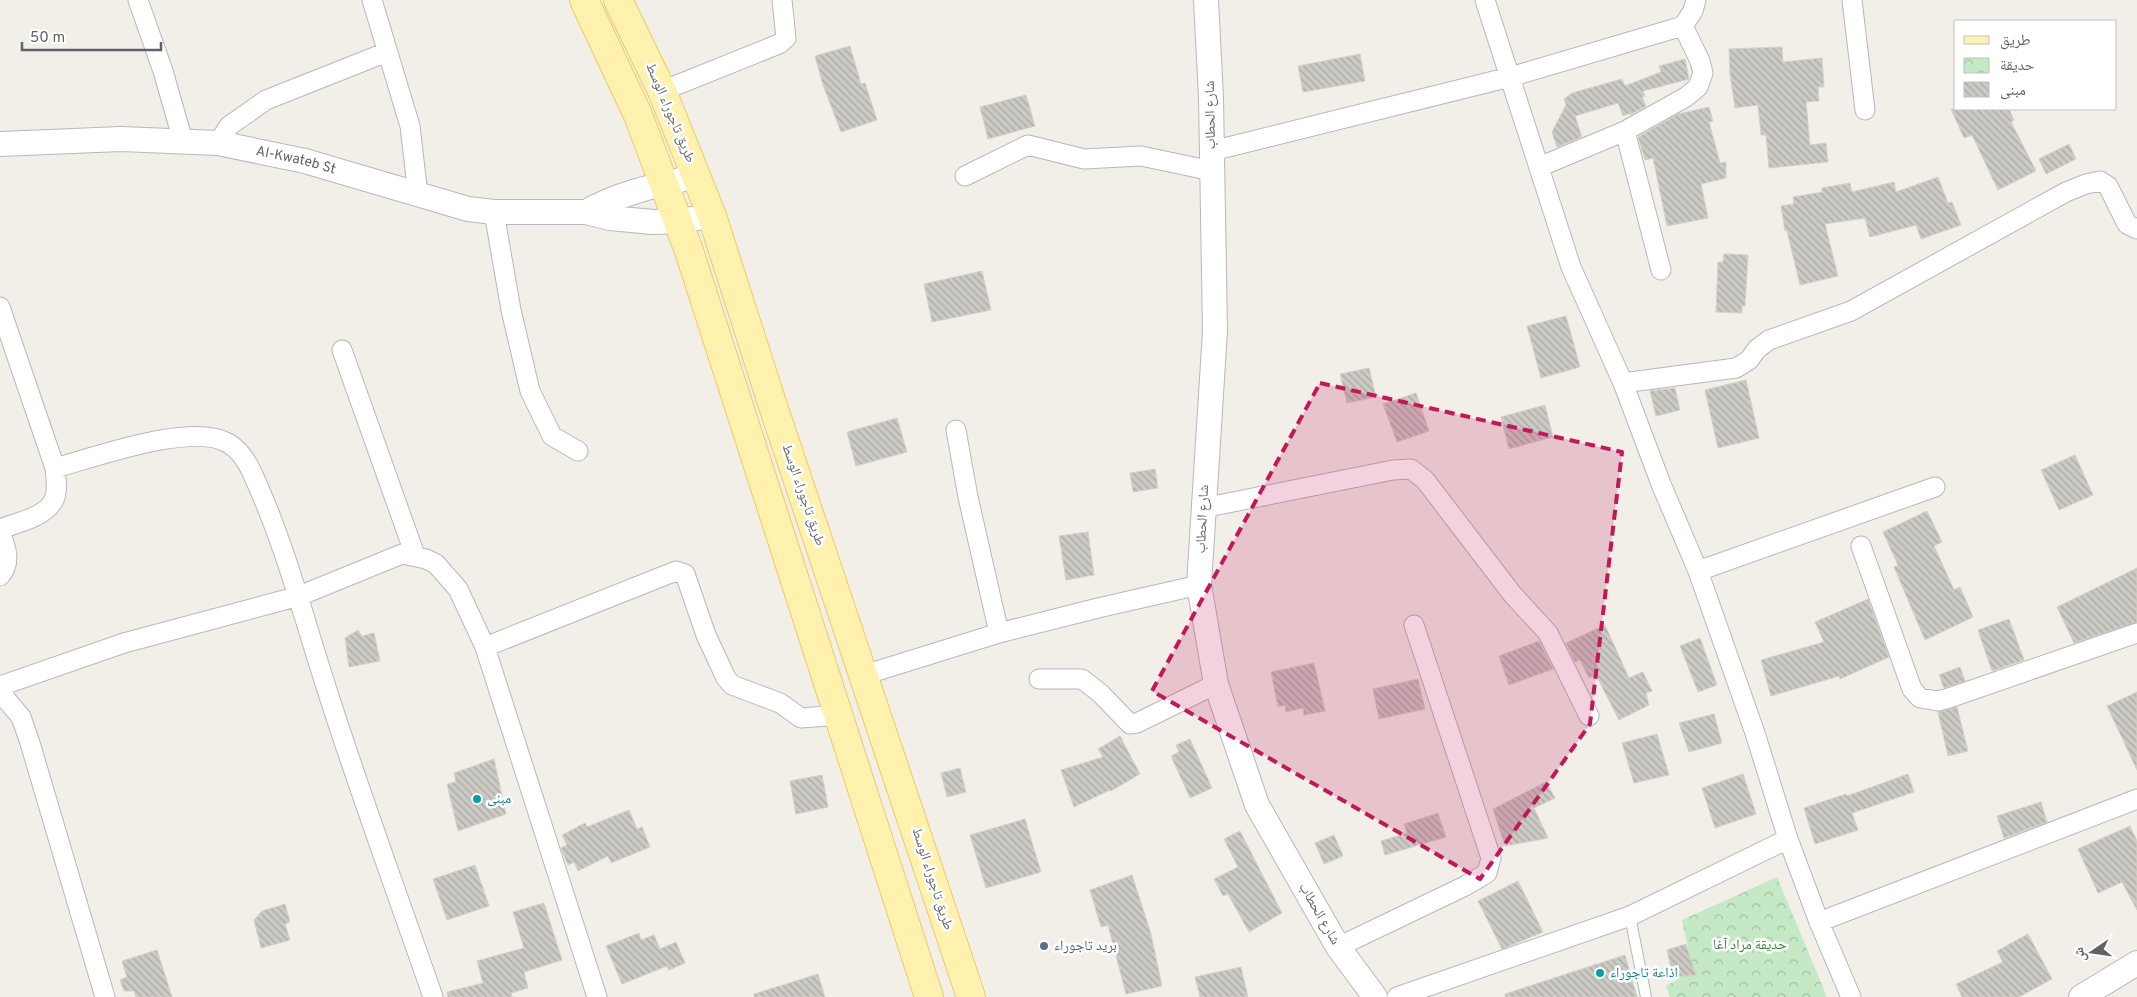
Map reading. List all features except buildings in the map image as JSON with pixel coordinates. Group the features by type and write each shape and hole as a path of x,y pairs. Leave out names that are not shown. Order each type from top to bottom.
{"main road":[{"path":"584,0 638,115 678,221 741,409 929,997"},
{"name":"طريق تاجوراء الوسط","path":"618,0 662,91 712,216 771,400 971,997"}],"street":[{"path":"138,0 163,71 183,142"},
{"path":"372,0 410,126 418,195"},
{"path":"662,91 779,44 786,38 782,0"},
{"name":"شارع الحطاب","path":"1206,0 1212,161 1215,331 1199,585 1216,684 1257,805 1338,947 1375,997"},
{"path":"1485,0 1571,267 1623,384 1661,484 1698,571 1755,733 1788,839 1819,922 1851,997"},
{"path":"965,176 1028,145 1084,159 1141,156 1212,161 1683,26 1693,11 1696,0"},
{"path":"1852,0 1865,110"},
{"path":"1539,167 1625,131 1686,97 1701,82 1703,73 1700,61 1683,26"},
{"path":"218,143 229,126 266,100 387,52"},
{"path":"1625,131 1661,270"},
{"name":"Al-Kwateb St","path":"0,144 121,139 218,143 305,161 468,209 494,212 586,212 631,221 678,221 712,216"},
{"path":"586,212 604,201 624,194 697,176"},
{"path":"1623,384 1736,368 1749,360 1768,340 1851,311 2066,192 2086,184 2100,181 2108,186 2127,224 2137,229"},
{"path":"494,212 511,310 530,391 552,436 578,451"},
{"path":"0,307 55,468 56,490 52,503 38,515 0,529"},
{"path":"342,350 414,555"},
{"path":"956,430 968,497 999,633"},
{"path":"55,468 168,437 193,436 228,443 242,456 254,476 299,596 328,692 433,997"},
{"path":"1203,508 1393,470 1411,469 1425,480 1514,595 1548,633 1589,716"},
{"path":"1698,571 1934,487"},
{"path":"0,534 5,543 7,566 0,576"},
{"path":"1861,546 1912,688 1920,698 1938,701 1949,698 2137,633"},
{"path":"0,686 124,643 299,596 402,554 414,555 436,564 458,589 485,647 597,997"},
{"path":"485,647 676,570 685,574 706,635 726,678 732,685 780,703 801,718 840,716"},
{"path":"864,675 999,633 1199,585"},
{"path":"1338,947 1465,886 1487,873 1491,858 1414,625"},
{"path":"1039,679 1082,679 1100,693 1130,724 1137,724 1216,684"},
{"path":"0,692 21,717 30,743 105,997"},
{"path":"1819,922 2137,800"},
{"path":"1410,995 1630,916 1788,839"},
{"path":"2081,997 2137,963"}],"lane":[{"path":"1630,916 1646,997"}],"highlighted area":[{"path":"1320,383 1622,452 1590,724 1480,879 1152,691"}],"green space":[{"name":"حديقة مراد آغا","path":"1777,877 1827,997 1670,997 1666,986 1693,970 1682,920"}],"place":[{"name":"مبنى","path":"477,799"},
{"name":"بريد تاجوراء","path":"1044,946"},
{"name":"اذاعة تاجوراء","path":"1600,973"}]}
